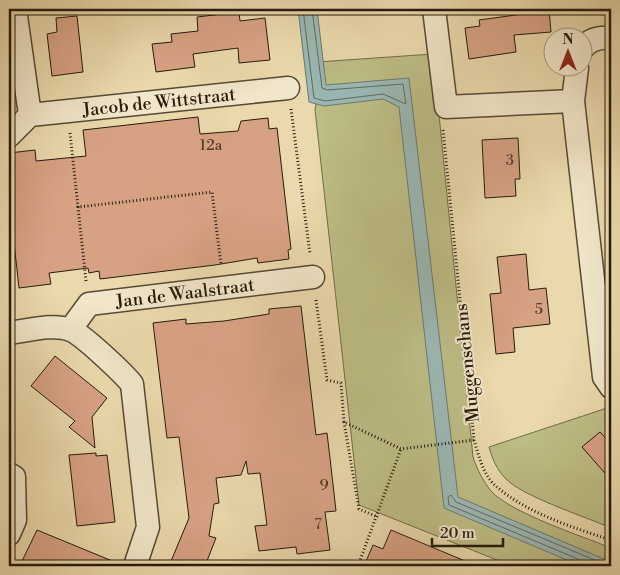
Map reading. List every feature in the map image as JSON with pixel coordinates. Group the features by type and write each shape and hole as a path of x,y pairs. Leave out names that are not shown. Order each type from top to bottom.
{"street":[{"path":"9,136 30,115 15,9"},
{"path":"434,9 446,107 573,101"},
{"path":"592,41 600,37 611,38"},
{"path":"576,78 573,101 604,377 611,387"},
{"name":"Jacob de Wittstraat","path":"30,115 288,88"},
{"name":"Jan de Waalstraat","path":"89,304 312,277"},
{"path":"70,330 89,304"},
{"path":"9,333 50,328 70,330 121,371 132,384 148,527 135,566"},
{"path":"9,474 14,477 15,520 9,534"}],"path":[{"name":"Muggenschans","path":"446,107 442,123 474,440 481,464 496,487 529,507 569,526 611,540"},
{"path":"68,111 89,304"},
{"path":"78,207 212,192 223,288"},
{"path":"344,422 359,509 378,517"},
{"path":"422,446 474,440"},
{"path":"358,566 378,517 401,449"}],"green space":[{"path":"433,54 473,457 485,483 501,499 530,516 611,548 611,566 512,566 359,505 315,110 319,81 317,62"},
{"path":"610,407 611,528 525,492 505,478 495,464 489,447"}],"water":[{"path":"298,9 317,9 326,85 409,78 458,497 611,562 611,566 581,566 444,508 399,107 383,99 324,106 309,102"}],"building":[{"path":"549,9 551,28 542,28 542,33 514,35 516,52 469,59 465,28 480,26 479,20 523,14 523,10"},
{"path":"239,12 240,21 265,18 270,60 239,63 238,48 193,54 195,67 156,72 152,44 172,42 171,34 198,31 197,17"},
{"path":"77,16 83,72 52,76 47,34 57,32 56,18"},
{"path":"198,117 200,134 238,131 241,121 268,118 269,129 277,128 291,249 288,250 289,259 258,263 257,258 100,279 99,271 89,273 88,268 49,273 51,284 19,288 9,197 9,153 35,150 36,161 86,156 83,130"},
{"path":"518,138 520,179 515,179 516,196 485,198 482,140"},
{"path":"526,254 529,290 546,288 550,324 513,328 515,352 496,354 490,294 501,293 497,257"},
{"path":"301,306 316,435 327,433 330,458 336,511 325,512 330,550 297,554 296,547 259,551 255,526 267,525 260,473 248,474 246,461 241,475 216,478 219,503 214,504 209,536 216,538 205,566 169,566 189,518 179,437 167,438 153,323 186,319 186,324 224,321 269,314 269,309"},
{"path":"55,356 107,398 92,417 95,448 69,427 75,421 31,386"},
{"path":"600,432 611,444 611,480 582,447"},
{"path":"96,453 96,456 107,455 115,522 77,526 69,455"},
{"path":"37,530 122,566 34,566 22,561"},
{"path":"391,530 477,566 364,566 373,545 383,549"}]}
